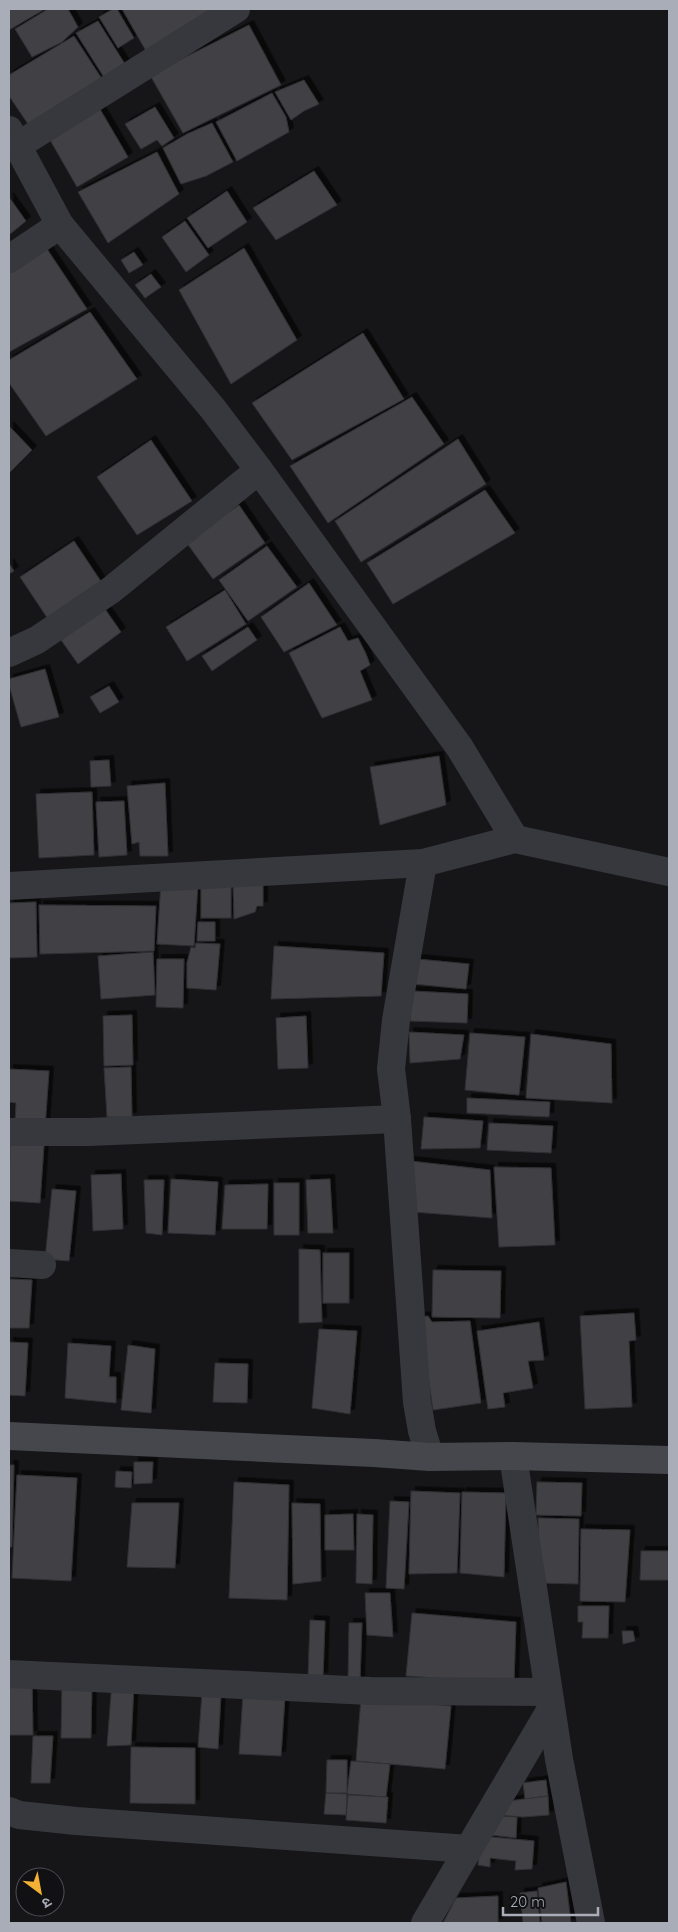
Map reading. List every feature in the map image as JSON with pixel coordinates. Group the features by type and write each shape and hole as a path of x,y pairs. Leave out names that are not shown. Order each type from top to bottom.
{"main road":[{"path":"9,1436 430,1457 513,1456 669,1460"}],"street":[{"path":"236,9 13,138 60,225 213,410 259,470 460,748 516,838"},
{"path":"9,259 60,225"},
{"path":"9,653 37,640 111,590 259,470"},
{"path":"9,886 423,863 516,838 669,872"},
{"path":"423,863 396,1020 391,1070 397,1119 417,1402 422,1431 430,1457"},
{"path":"9,1132 89,1132 397,1119"},
{"path":"9,1264 42,1265"},
{"path":"513,1456 550,1700 591,1923"},
{"path":"9,1674 550,1700"},
{"path":"425,1923 470,1849 550,1700"},
{"path":"9,1811 19,1815 76,1821 470,1849"}],"building":[{"path":"9,9 45,9 9,30"},
{"path":"48,9 68,9 78,27 62,42 32,57 15,29"},
{"path":"113,9 117,9 134,38 118,48 99,17"},
{"path":"122,9 210,9 214,14 146,51"},
{"path":"98,21 128,69 107,82 76,33"},
{"path":"249,25 281,85 183,133 150,75"},
{"path":"74,36 102,79 28,124 9,96 9,75"},
{"path":"304,80 319,104 291,120 275,92"},
{"path":"272,93 286,117 289,132 237,161 216,122"},
{"path":"97,104 128,157 77,187 46,133"},
{"path":"155,107 174,138 162,146 157,140 141,149 125,124"},
{"path":"212,123 233,162 206,176 181,184 163,148 187,134"},
{"path":"157,152 179,194 108,243 78,192"},
{"path":"314,171 337,205 276,240 253,208"},
{"path":"227,191 247,222 208,248 187,218"},
{"path":"9,197 26,221 9,235"},
{"path":"185,221 209,255 186,272 162,237"},
{"path":"244,248 297,340 231,384 179,290"},
{"path":"47,249 87,309 9,352 9,271"},
{"path":"134,252 143,265 129,273 121,260"},
{"path":"151,274 161,287 145,298 135,285"},
{"path":"90,312 137,379 46,436 9,383 9,360"},
{"path":"363,333 404,399 292,460 252,403"},
{"path":"412,397 444,444 328,523 290,466"},
{"path":"9,426 32,450 9,473"},
{"path":"458,439 486,484 361,562 335,521"},
{"path":"151,440 192,501 137,535 97,477"},
{"path":"485,490 515,533 393,604 367,563"},
{"path":"239,505 265,543 213,579 186,542"},
{"path":"74,541 104,586 50,622 20,577"},
{"path":"267,546 297,587 248,621 219,580"},
{"path":"9,563 14,571 9,574"},
{"path":"309,583 337,625 284,652 261,617"},
{"path":"225,590 246,624 187,661 166,627"},
{"path":"105,609 121,632 78,664 61,640"},
{"path":"248,627 257,640 212,671 202,656"},
{"path":"340,627 348,641 358,638 366,654 370,665 360,671 372,700 322,718 289,653"},
{"path":"45,669 59,717 21,727 9,679"},
{"path":"109,686 119,702 100,713 90,697"},
{"path":"439,756 446,805 380,825 370,767"},
{"path":"109,760 111,786 91,787 90,761"},
{"path":"165,783 168,856 140,856 139,842 132,844 127,786"},
{"path":"92,792 94,855 39,858 36,794"},
{"path":"124,801 127,855 99,857 96,802"},
{"path":"263,880 263,906 257,906 255,912 234,919 233,881"},
{"path":"161,883 198,883 194,946 157,944"},
{"path":"201,884 231,884 231,918 201,918"},
{"path":"36,902 37,957 9,958 9,903"},
{"path":"39,905 156,906 154,951 40,954"},
{"path":"198,922 215,922 215,941 197,941"},
{"path":"196,943 220,944 216,990 187,988 187,963 191,947 195,948"},
{"path":"274,946 384,953 381,996 271,999"},
{"path":"153,952 155,995 101,999 98,956"},
{"path":"157,959 184,959 183,1008 156,1007"},
{"path":"417,959 469,964 466,989 414,984"},
{"path":"412,991 468,994 467,1023 410,1021"},
{"path":"132,1015 133,1065 104,1066 103,1016"},
{"path":"306,1016 308,1068 278,1069 276,1018"},
{"path":"409,1032 464,1035 460,1059 410,1063"},
{"path":"470,1033 525,1037 519,1095 465,1090"},
{"path":"531,1034 611,1044 612,1103 526,1098"},
{"path":"131,1067 132,1117 107,1117 104,1068"},
{"path":"9,1069 49,1071 45,1127 15,1125 16,1103 9,1102"},
{"path":"467,1098 550,1102 549,1117 467,1113"},
{"path":"424,1117 483,1121 480,1148 421,1149"},
{"path":"489,1123 553,1126 551,1153 487,1150"},
{"path":"10,1143 44,1145 40,1203 9,1201"},
{"path":"410,1161 490,1170 492,1218 413,1212"},
{"path":"494,1167 551,1168 555,1245 499,1247"},
{"path":"121,1174 123,1229 93,1231 91,1175"},
{"path":"171,1179 218,1182 215,1235 168,1233"},
{"path":"330,1179 333,1233 308,1233 306,1180"},
{"path":"144,1180 164,1180 162,1235 146,1233"},
{"path":"274,1183 299,1183 299,1235 274,1235"},
{"path":"268,1184 267,1229 222,1229 225,1185"},
{"path":"52,1189 76,1191 69,1261 45,1259"},
{"path":"299,1249 320,1250 322,1322 299,1323"},
{"path":"323,1253 349,1253 349,1303 323,1303"},
{"path":"433,1270 501,1271 500,1318 432,1317"},
{"path":"9,1279 32,1280 29,1328 9,1328"},
{"path":"634,1313 636,1340 629,1341 632,1407 585,1409 580,1316"},
{"path":"428,1316 432,1322 470,1321 481,1403 433,1410 420,1317"},
{"path":"539,1322 544,1360 528,1361 533,1388 503,1393 505,1407 488,1409 477,1331"},
{"path":"319,1329 357,1331 350,1414 312,1408"},
{"path":"9,1342 28,1343 25,1396 9,1395"},
{"path":"68,1343 111,1346 109,1377 116,1377 116,1403 65,1398"},
{"path":"128,1345 155,1349 151,1413 121,1410"},
{"path":"215,1363 248,1364 247,1403 213,1402"},
{"path":"134,1462 153,1462 152,1483 134,1484"},
{"path":"9,1465 14,1465 12,1547 9,1547"},
{"path":"116,1471 132,1472 131,1488 115,1487"},
{"path":"17,1475 77,1478 71,1581 12,1578"},
{"path":"234,1482 289,1485 287,1600 229,1598"},
{"path":"537,1482 582,1483 581,1516 536,1515"},
{"path":"411,1491 460,1493 457,1573 409,1574"},
{"path":"462,1492 506,1493 504,1577 460,1573"},
{"path":"390,1501 409,1502 404,1589 386,1588"},
{"path":"132,1503 179,1503 175,1568 127,1567"},
{"path":"292,1503 320,1504 321,1581 293,1584"},
{"path":"353,1514 354,1550 325,1550 325,1515"},
{"path":"357,1514 373,1515 372,1584 356,1583"},
{"path":"538,1518 579,1519 578,1584 540,1583"},
{"path":"581,1529 630,1530 625,1602 580,1601"},
{"path":"641,1551 669,1551 669,1580 640,1580"},
{"path":"365,1593 390,1593 393,1637 367,1635"},
{"path":"578,1606 609,1606 608,1638 582,1638 583,1622 578,1622"},
{"path":"412,1613 516,1622 514,1683 406,1676"},
{"path":"310,1620 325,1621 323,1677 308,1677"},
{"path":"349,1623 362,1623 360,1681 348,1681"},
{"path":"622,1631 633,1631 635,1641 623,1644"},
{"path":"32,1679 33,1735 9,1735 9,1680"},
{"path":"62,1682 92,1683 91,1738 61,1738"},
{"path":"112,1682 134,1684 131,1745 107,1746"},
{"path":"202,1693 221,1694 218,1749 198,1747"},
{"path":"243,1695 285,1697 281,1756 239,1754"},
{"path":"361,1698 451,1706 445,1769 356,1761"},
{"path":"33,1736 53,1736 50,1783 31,1783"},
{"path":"131,1747 195,1748 195,1804 130,1803"},
{"path":"327,1760 347,1760 347,1793 326,1793"},
{"path":"351,1761 390,1764 386,1797 347,1794"},
{"path":"546,1780 548,1796 525,1799 523,1783"},
{"path":"326,1793 347,1794 346,1815 324,1814"},
{"path":"348,1795 388,1797 386,1823 346,1820"},
{"path":"548,1796 549,1815 523,1817 497,1815 509,1801"},
{"path":"497,1816 517,1817 516,1838 483,1834"},
{"path":"481,1836 534,1841 532,1869 515,1870 516,1861 490,1858 490,1867 478,1865"},
{"path":"566,1882 571,1923 542,1923 538,1888"},
{"path":"537,1891 540,1923 523,1923 520,1893"},
{"path":"498,1896 498,1923 443,1923 456,1898"}]}
